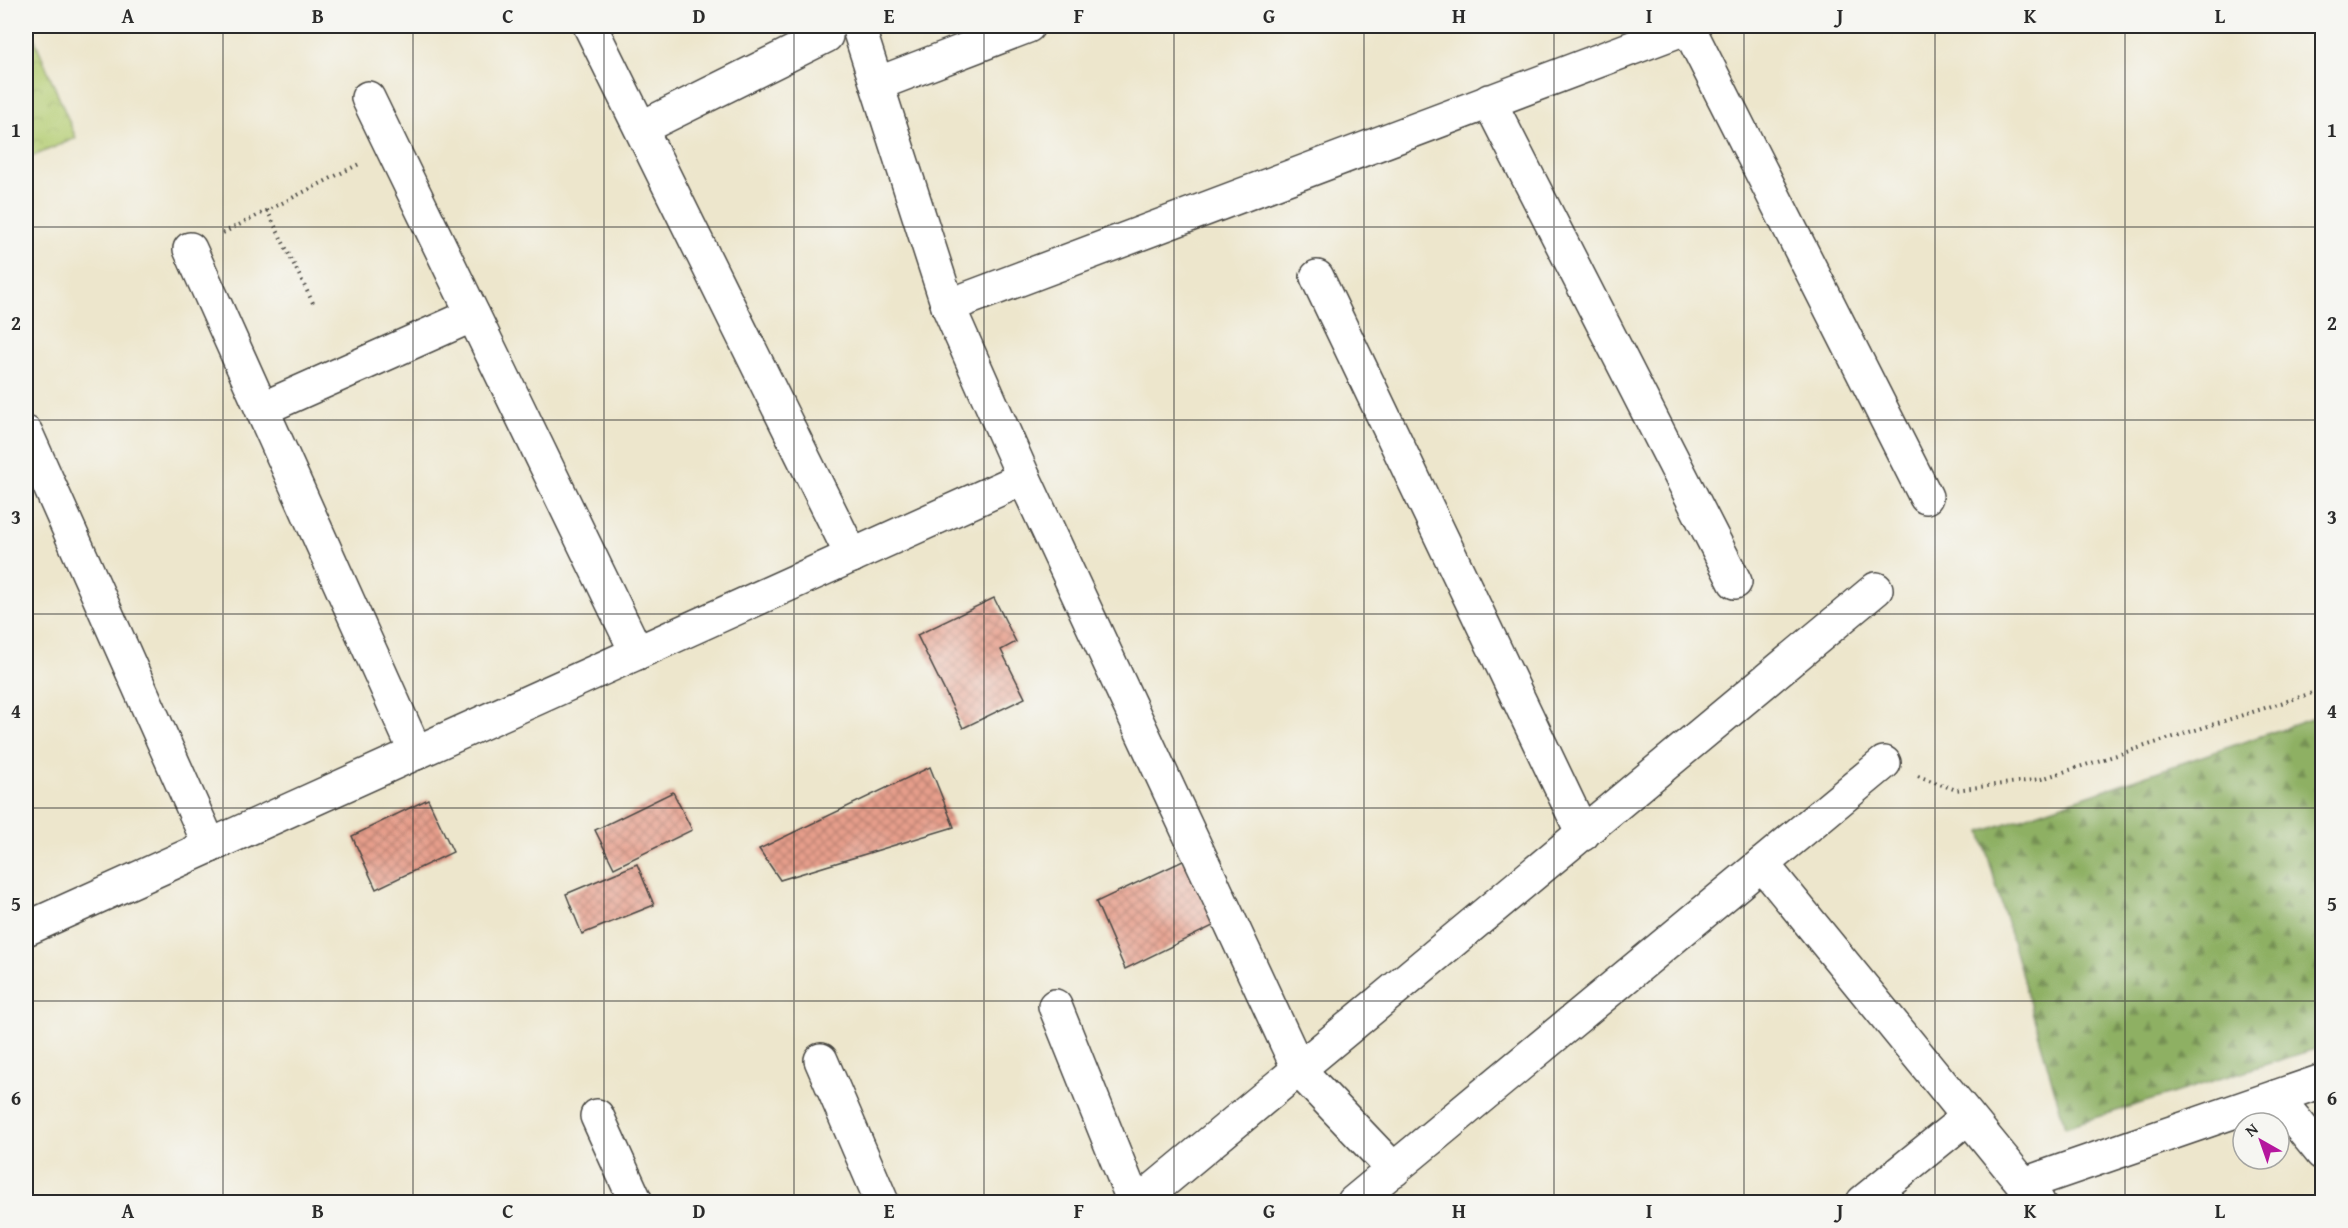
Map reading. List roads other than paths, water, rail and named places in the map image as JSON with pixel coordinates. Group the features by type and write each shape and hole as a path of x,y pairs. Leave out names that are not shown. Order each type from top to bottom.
{"street":[{"path":"590,26 852,556"},
{"path":"858,26 948,306 1024,478 1299,1070 1394,1170"},
{"path":"877,84 1028,26"},
{"path":"948,306 1688,27 1926,497"},
{"path":"641,128 826,36"},
{"path":"368,98 637,653"},
{"path":"1489,101 1735,582"},
{"path":"190,249 416,753"},
{"path":"1317,277 1582,834"},
{"path":"262,409 473,315"},
{"path":"26,433 210,846"},
{"path":"26,929 1024,478"},
{"path":"1139,1203 1876,589"},
{"path":"1354,1203 1884,763"},
{"path":"1762,864 2031,1193 2322,1081"},
{"path":"1055,1005 1134,1203"},
{"path":"821,1060 882,1203"},
{"path":"2276,1097 2322,1153"},
{"path":"597,1116 636,1203"},
{"path":"1863,1203 1968,1117"}]}
